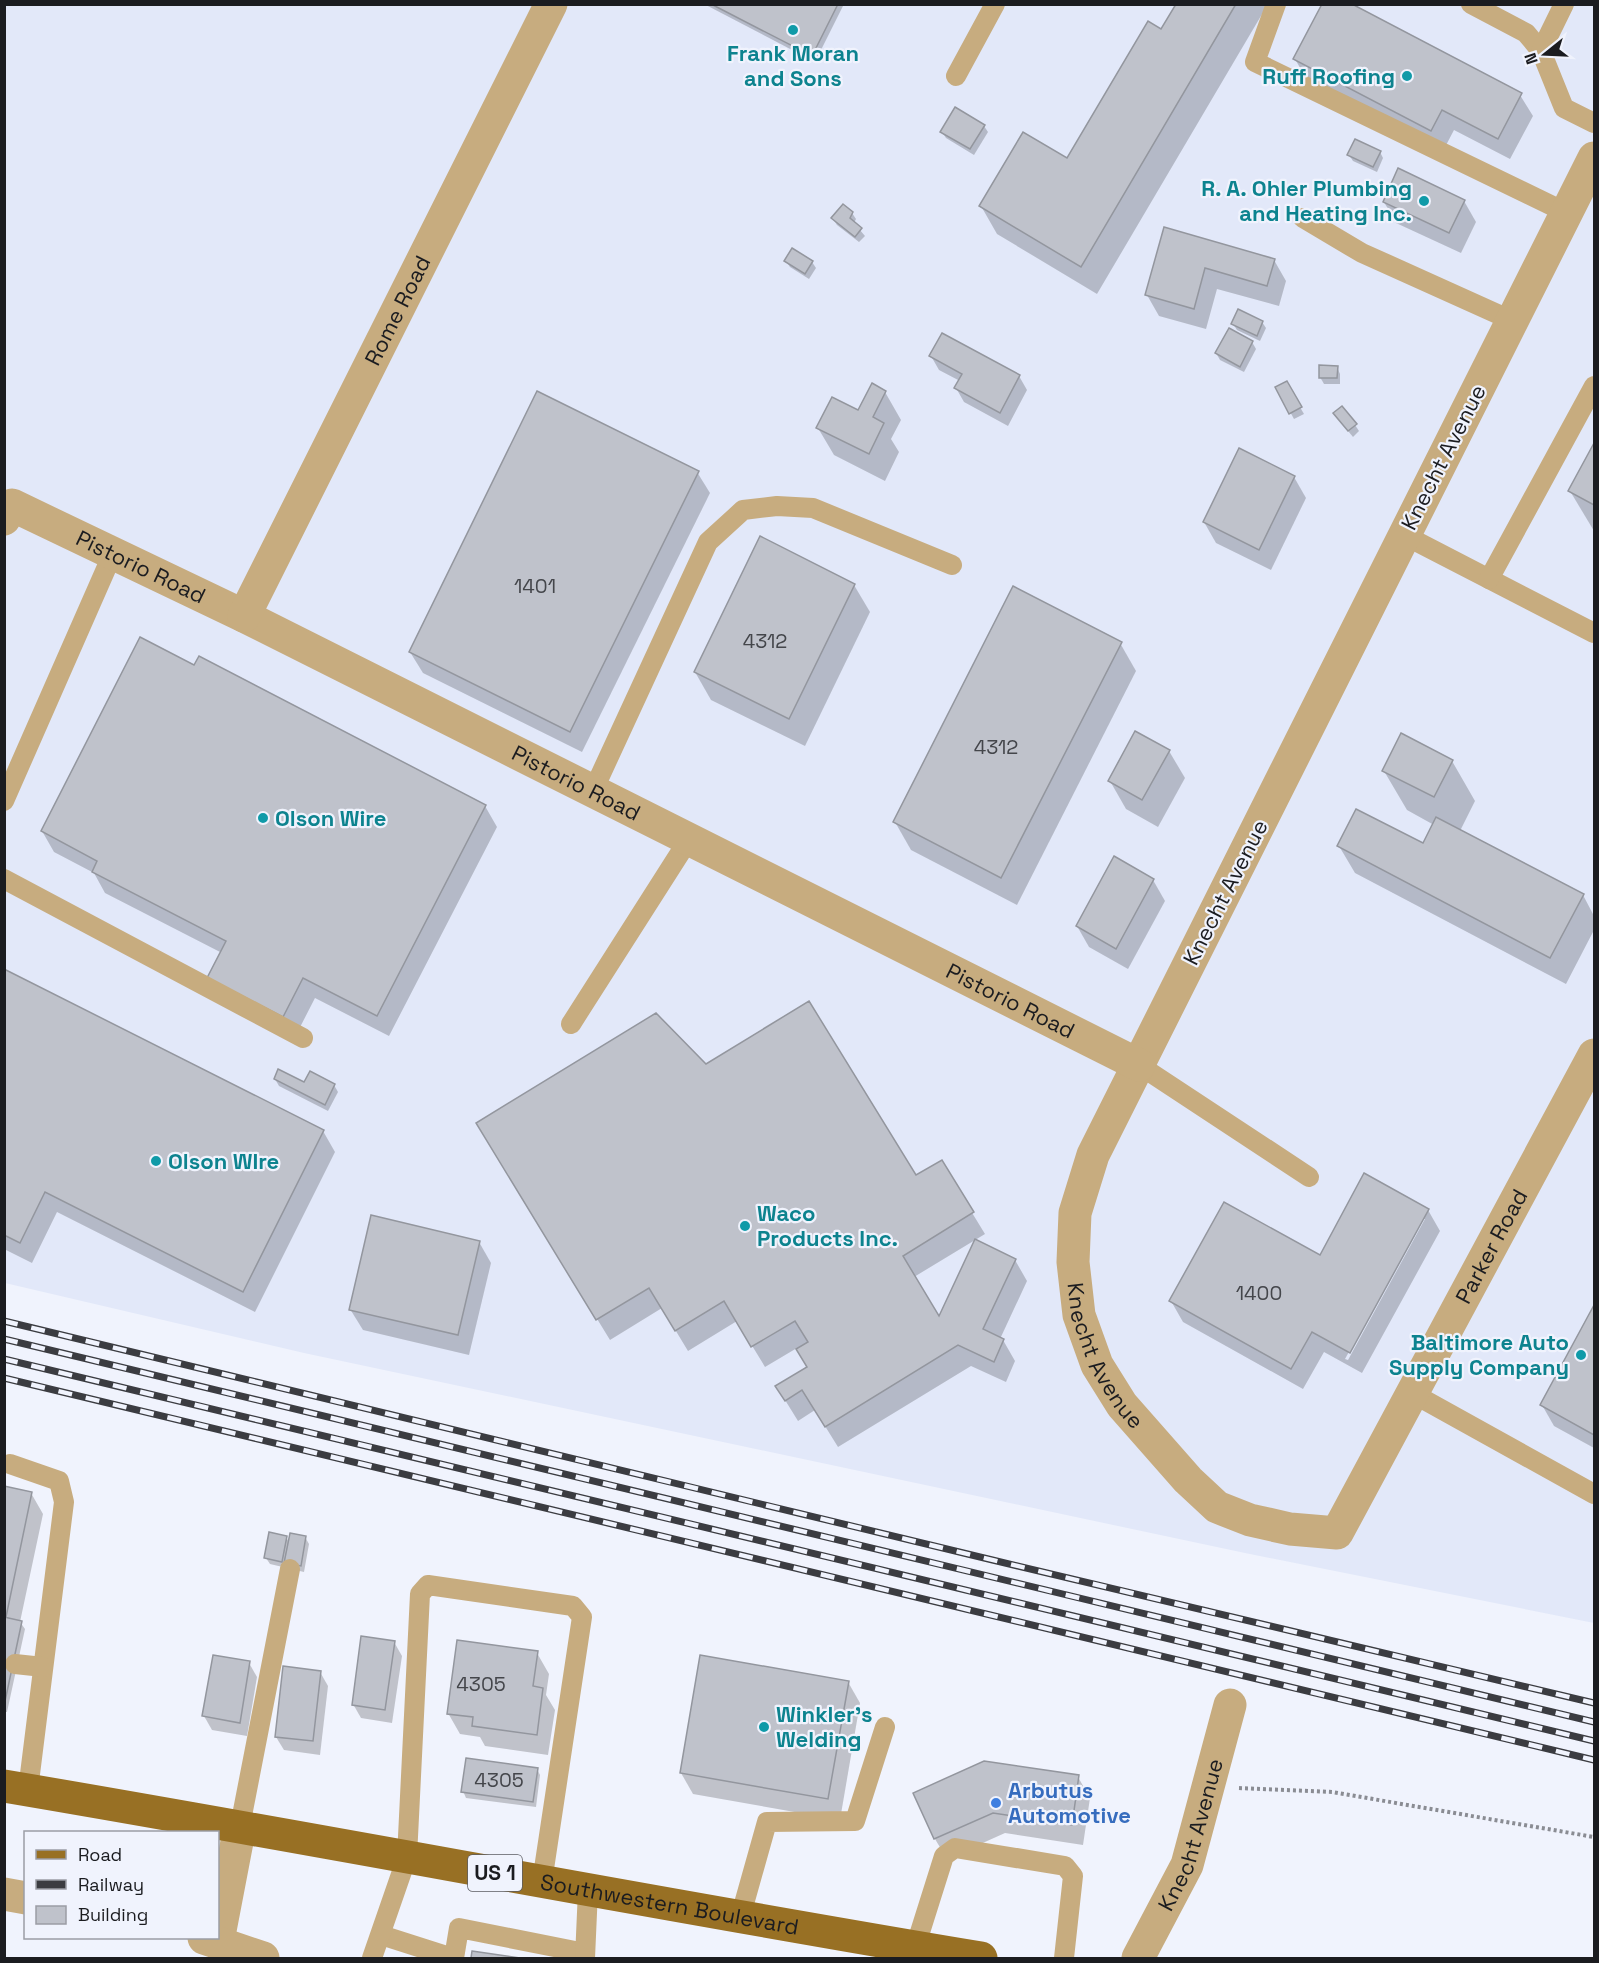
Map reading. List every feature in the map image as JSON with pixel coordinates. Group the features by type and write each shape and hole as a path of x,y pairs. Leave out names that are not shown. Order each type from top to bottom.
{"main road":[{"name":"Southwestern Boulevard","path":"16,1788 981,1959"}],"street":[{"name":"Rome Road","path":"244,616 551,4"},
{"name":"Knecht Avenue","path":"1337,1533 1290,1529 1250,1520 1217,1507 1188,1480 1122,1406 1097,1365 1079,1315 1073,1262 1075,1213 1093,1155 1594,158"},
{"name":"Pistorio Road","path":"8,512 113,553 244,616 1139,1065"},
{"name":"Parker Road","path":"1337,1533 1594,1054"},
{"name":"Knecht Avenue","path":"1137,1959 1188,1865 1230,1705"},
{"path":"219,1908 240,1826"},
{"path":"4,1894 24,1898"},
{"path":"211,1939 263,1959"}],"lane":[{"path":"956,76 995,4"},
{"path":"1276,4 1255,62 1567,213"},
{"path":"1471,4 1526,33 1541,51 1564,108 1594,123"},
{"path":"1541,51 1564,4"},
{"path":"1304,218 1362,253 1513,321"},
{"path":"1489,579 1594,386"},
{"path":"593,791 708,542 743,510 777,506 813,508 952,566"},
{"path":"1404,535 1594,633"},
{"path":"4,801 113,553"},
{"path":"571,1024 689,839"},
{"path":"4,879 303,1038"},
{"path":"1139,1065 1309,1177"},
{"path":"1412,1393 1594,1494"},
{"path":"10,1464 59,1481 64,1502 43,1667 16,1788"},
{"path":"240,1826 290,1569"},
{"path":"372,1959 407,1857 420,1594 428,1585 573,1606 582,1617 542,1882"},
{"path":"15,1664 43,1667"},
{"path":"740,1918 767,1822 855,1821 885,1727"},
{"path":"915,1947 944,1856 955,1848 1065,1866 1073,1876 1064,1959"},
{"path":"381,1935 453,1959 459,1928 585,1956 588,1890"}],"path":[{"path":"1207,1787 1332,1791 1594,1837"}],"shaded area":[{"path":"5,5 1594,5 1594,1623 1245,1553 304,1353 5,1283"}],"building":[{"name":"Frank Moran and Sons","path":"711,4 838,4 812,56"},
{"path":"1176,4 1236,4 1081,267 979,206 1023,132 1067,158 1148,21 1161,29"},
{"name":"Ruff Roofing","path":"1322,4 1352,4 1522,93 1498,139 1442,110 1431,131 1293,59"},
{"path":"955,107 985,125 970,149 940,132"},
{"path":"1355,139 1381,151 1373,167 1347,155"},
{"name":"R. A. Ohler Plumbing and Heating Inc.","path":"1398,168 1465,200 1449,233 1383,202"},
{"path":"843,204 853,212 850,218 862,228 855,237 831,218"},
{"path":"1164,227 1275,259 1267,286 1205,268 1194,309 1145,295"},
{"path":"792,248 813,261 805,274 784,261"},
{"path":"1238,309 1263,321 1257,336 1231,324"},
{"path":"1229,328 1253,341 1240,367 1215,353"},
{"path":"942,333 1020,375 1000,413 954,388 962,374 929,356"},
{"path":"1319,365 1338,366 1337,378 1319,378"},
{"path":"1287,381 1302,407 1289,414 1275,387"},
{"path":"872,383 886,391 873,417 884,423 869,454 816,428 832,397 858,410"},
{"path":"537,391 699,471 570,732 409,652"},
{"path":"1342,406 1357,424 1348,431 1333,413"},
{"path":"1594,443 1594,505 1568,491"},
{"path":"1239,448 1295,476 1259,550 1203,522"},
{"path":"760,536 855,584 789,719 694,672"},
{"path":"1013,586 1122,642 1001,878 893,822"},
{"name":"Olson Wire","path":"140,637 194,665 199,656 486,805 377,1016 303,978 283,1017 207,978 226,941 92,872 97,861 41,831"},
{"path":"1135,731 1170,750 1142,800 1108,781"},
{"path":"1401,733 1453,760 1434,797 1382,771"},
{"path":"1356,809 1423,843 1436,817 1584,894 1550,958 1337,846"},
{"path":"1114,856 1154,879 1116,949 1076,926"},
{"name":"Olson WIre","path":"4,969 324,1130 243,1292 45,1192 20,1243 4,1235"},
{"name":"Waco Products Inc.","path":"809,1001 916,1175 942,1160 974,1212 903,1256 939,1316 975,1239 1016,1259 983,1329 1004,1339 994,1362 958,1345 825,1427 802,1390 785,1401 775,1386 807,1367 796,1349 808,1342 795,1321 751,1347 724,1301 675,1331 649,1288 596,1320 476,1123 656,1013 706,1064"},
{"path":"278,1069 304,1082 310,1071 335,1084 325,1105 274,1079"},
{"path":"1364,1173 1429,1209 1350,1353 1312,1332 1291,1369 1169,1301 1224,1202 1320,1255"},
{"path":"371,1215 480,1241 458,1335 349,1310"},
{"name":"Baltimore Auto Supply Company","path":"1594,1305 1594,1435 1540,1405"},
{"path":"4,1486 32,1492 6,1617 4,1617"},
{"path":"269,1532 287,1536 282,1562 264,1558"},
{"path":"290,1533 306,1536 301,1566 284,1563"},
{"path":"4,1617 22,1621 4,1706"},
{"path":"361,1636 395,1641 385,1710 352,1705"},
{"path":"457,1640 538,1651 533,1686 543,1688 537,1735 472,1726 473,1717 447,1714"},
{"path":"213,1655 250,1661 240,1723 202,1716"},
{"name":"Winkler's Welding","path":"700,1655 849,1681 828,1799 680,1773"},
{"path":"283,1666 321,1671 313,1741 275,1737"},
{"path":"466,1758 538,1768 533,1802 461,1792"},
{"name":"Arbutus Automotive","path":"984,1761 1079,1775 1072,1825 993,1813 934,1839 913,1793"},
{"path":"472,1951 520,1958 471,1958"}],"railway":[{"path":"4,1321 1594,1703"},
{"path":"4,1339 1594,1722"},
{"path":"4,1359 1594,1741"},
{"path":"4,1378 1594,1760"}],"place":[{"name":"Frank Moran and Sons","path":"793,30"},
{"name":"Ruff Roofing","path":"1407,76"},
{"name":"R. A. Ohler Plumbing and Heating Inc.","path":"1424,201"},
{"name":"Olson Wire","path":"263,818"},
{"name":"Olson WIre","path":"156,1161"},
{"name":"Waco Products Inc.","path":"745,1226"},
{"name":"Baltimore Auto Supply Company","path":"1581,1355"},
{"name":"Winkler's Welding","path":"764,1727"},
{"name":"Arbutus Automotive","path":"996,1803"}]}
